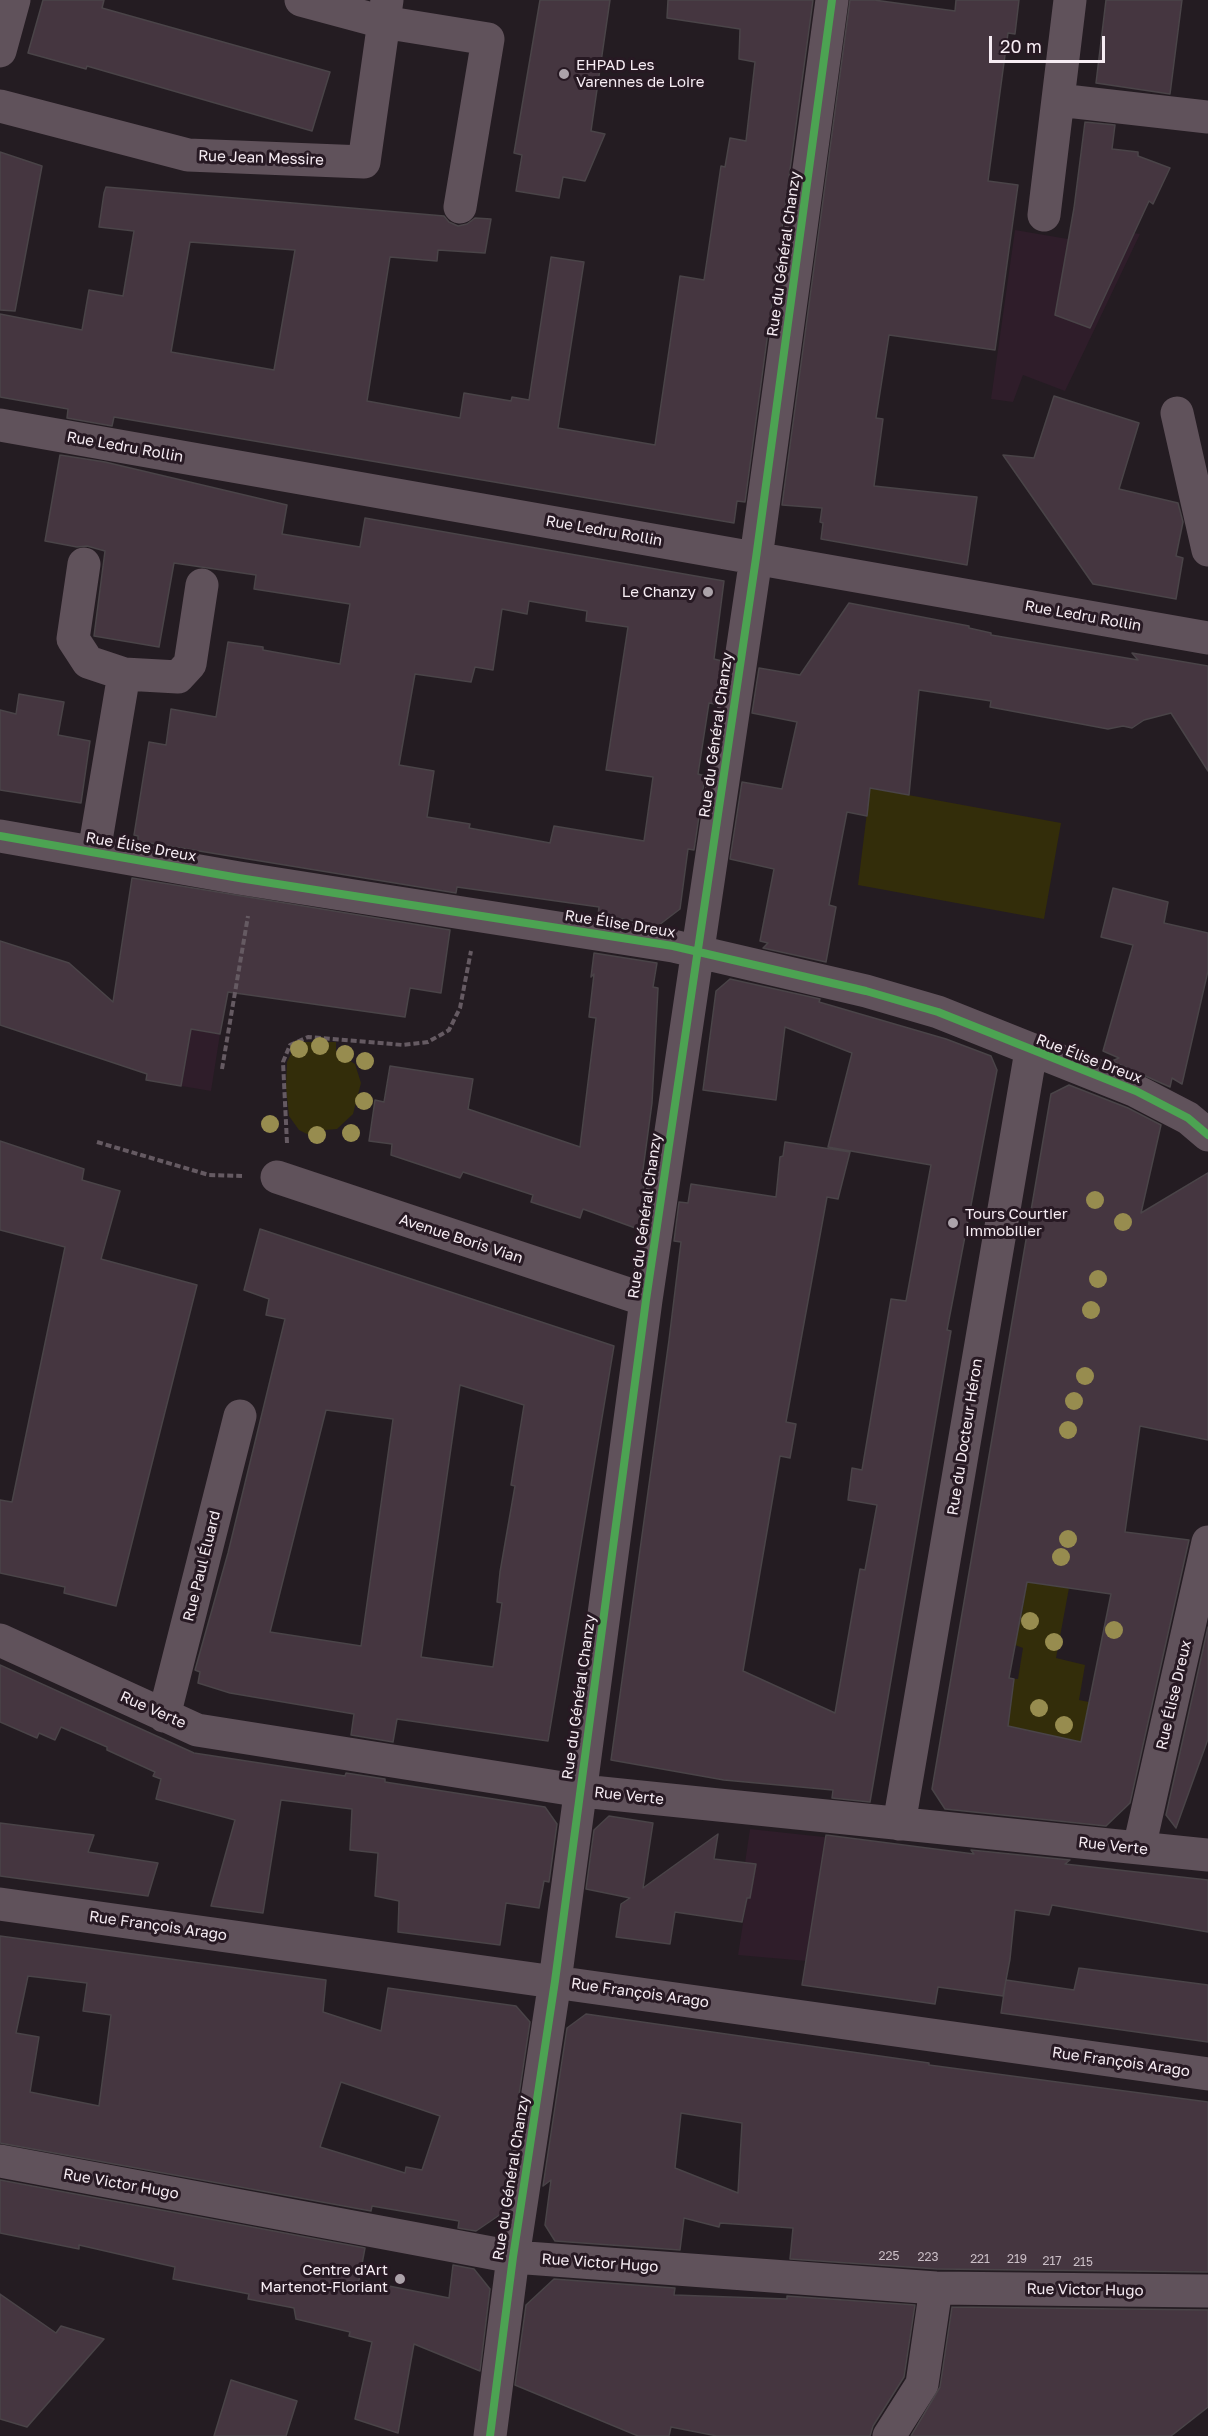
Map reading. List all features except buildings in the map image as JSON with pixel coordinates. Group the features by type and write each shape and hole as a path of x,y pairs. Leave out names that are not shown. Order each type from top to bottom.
{"street":[{"path":"0,51 14,0"},
{"path":"301,0 385,11 488,39 460,207"},
{"name":"Rue du Général Chanzy","path":"490,2436 513,2257 555,1981 646,1300 756,558 832,0"},
{"path":"1044,215 1070,0"},
{"name":"Rue Jean Messire","path":"0,106 188,155 364,162 385,11"},
{"path":"1058,99 1208,117"},
{"path":"1177,413 1208,550"},
{"name":"Rue Ledru Rollin","path":"0,424 1208,638"},
{"path":"84,564 73,639 88,662 124,674 177,677 190,664 202,585"},
{"path":"94,852 124,674"},
{"name":"Rue Élise Dreux","path":"0,836 254,880 698,951 866,991 938,1012 1167,1106 1188,1118 1208,1135"},
{"name":"Rue du Docteur Héron","path":"899,1824 1031,1051"},
{"name":"Avenue Boris Vian","path":"276,1178 646,1300"},
{"name":"Rue Paul Éluard","path":"164,1716 240,1416"},
{"name":"Rue Élise Dreux","path":"1139,1848 1208,1542"},
{"name":"Rue Verte","path":"0,1640 197,1730 580,1790 1208,1855"},
{"name":"Rue François Arago","path":"0,1904 1208,2074"},
{"name":"Rue Victor Hugo","path":"0,2162 513,2257 936,2288 1208,2291"},
{"path":"889,2436 922,2384 936,2288"}],"path":[{"path":"222,1069 254,880"},
{"path":"97,1142 209,1175 276,1178 288,1140 283,1062 290,1046 308,1037 403,1045 428,1042 449,1030 460,1008 471,950 473,915"}],"shaded area":[{"path":"1071,223 1140,234 1065,391 1023,375 1013,402 991,399 1015,230 1068,239"},
{"path":"870,788 1061,823 1044,919 858,885"},
{"path":"157,1024 220,1034 211,1091 146,1080"},
{"path":"305,1042 336,1042 336,1052 355,1064 361,1083 353,1114 337,1129 313,1131 309,1135 299,1130 289,1116 286,1087 287,1062 297,1045"},
{"path":"1027,1582 1069,1588 1056,1658 1085,1665 1079,1700 1089,1702 1081,1742 1043,1734 994,1744 1009,1712 1014,1679 1018,1679 1023,1648 1015,1645 1008,1612 1022,1614"},
{"path":"750,1829 861,1841 841,1964 738,1955 747,1898 750,1898 756,1865 745,1863"}],"cycle path":[{"path":"490,2436 513,2257 555,1981 646,1300 756,558 832,0"},
{"path":"0,836 239,878 673,946 866,991 938,1012 1136,1091 1188,1118 1208,1135"}],"place":[{"name":"EHPAD Les Varennes de Loire","path":"564,74"},
{"name":"Le Chanzy","path":"708,592"},
{"name":"Tours Courtier Immobilier","path":"953,1223"},
{"name":"Centre d'Art Martenot-Floriant","path":"400,2279"}]}
